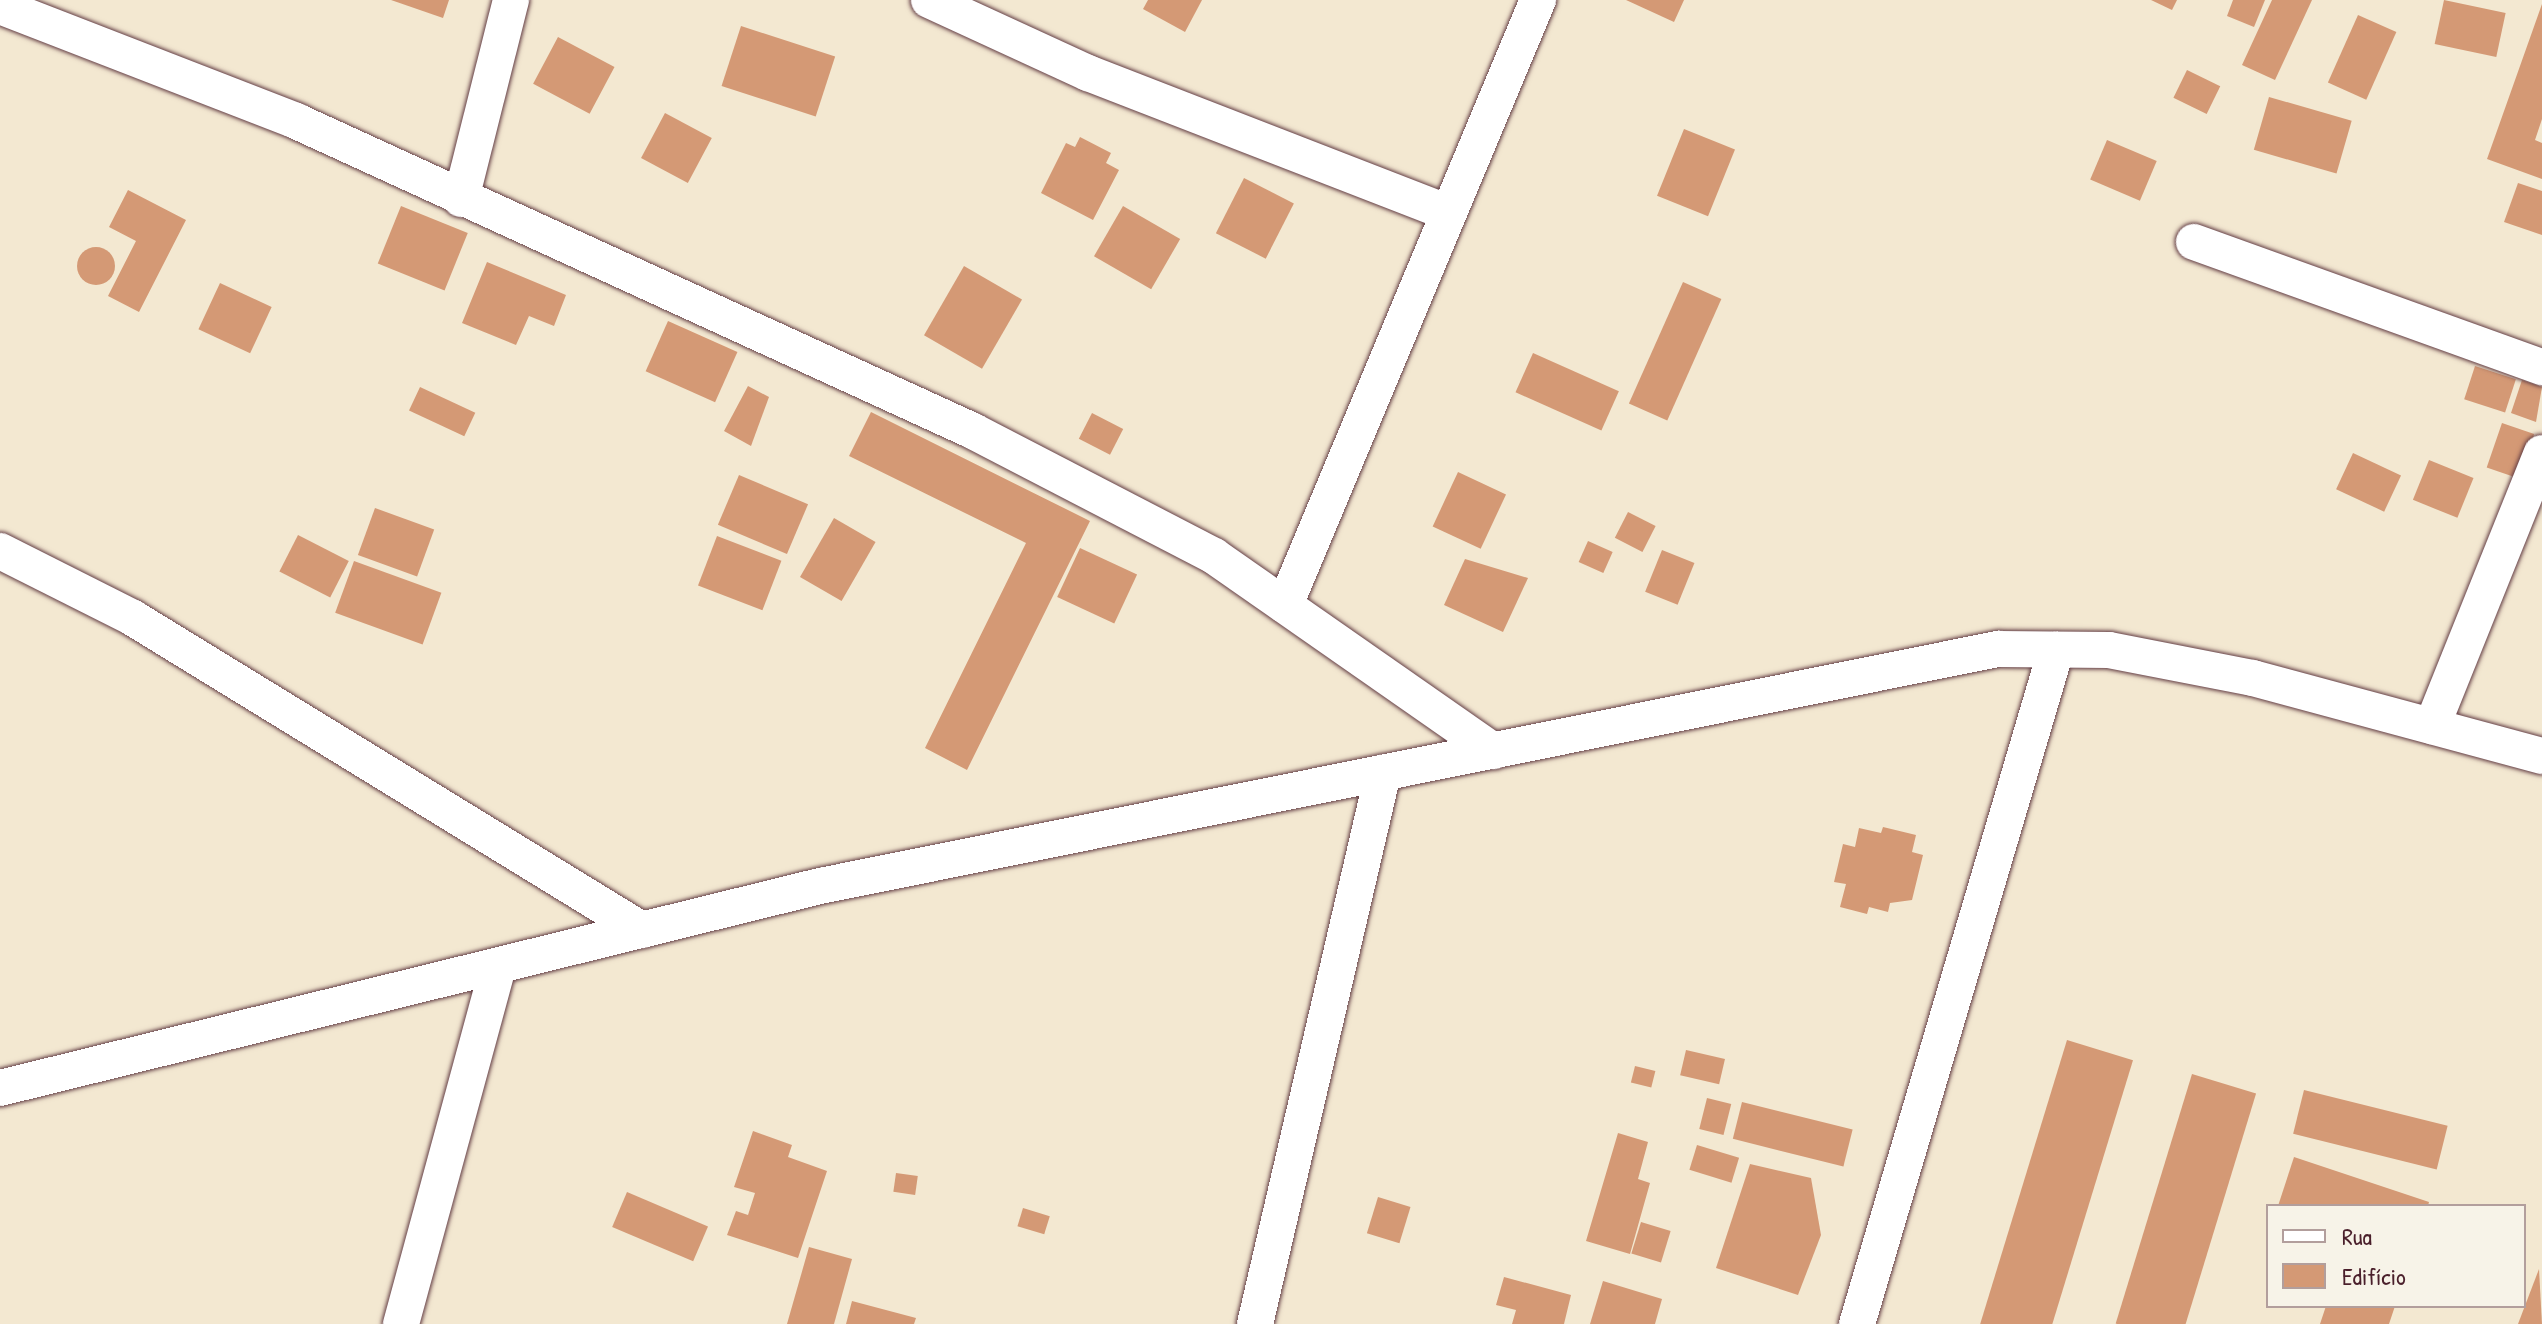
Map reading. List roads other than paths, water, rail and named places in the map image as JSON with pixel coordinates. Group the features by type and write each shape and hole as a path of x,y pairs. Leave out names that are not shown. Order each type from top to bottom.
{"street":[{"path":"461,199 511,0"},
{"path":"929,0 1088,73 1447,212"},
{"path":"1285,605 1447,212 1529,3"},
{"path":"0,6 296,121 973,431 1214,556 1494,751"},
{"path":"2194,242 2542,367"},
{"path":"2432,726 2542,453"},
{"path":"0,551 133,618 642,930"},
{"path":"0,1088 820,886 1998,649 2109,650 2253,678 2542,756"},
{"path":"1857,1324 2056,650"},
{"path":"1255,1324 1383,773"},
{"path":"401,1324 498,966"}]}
